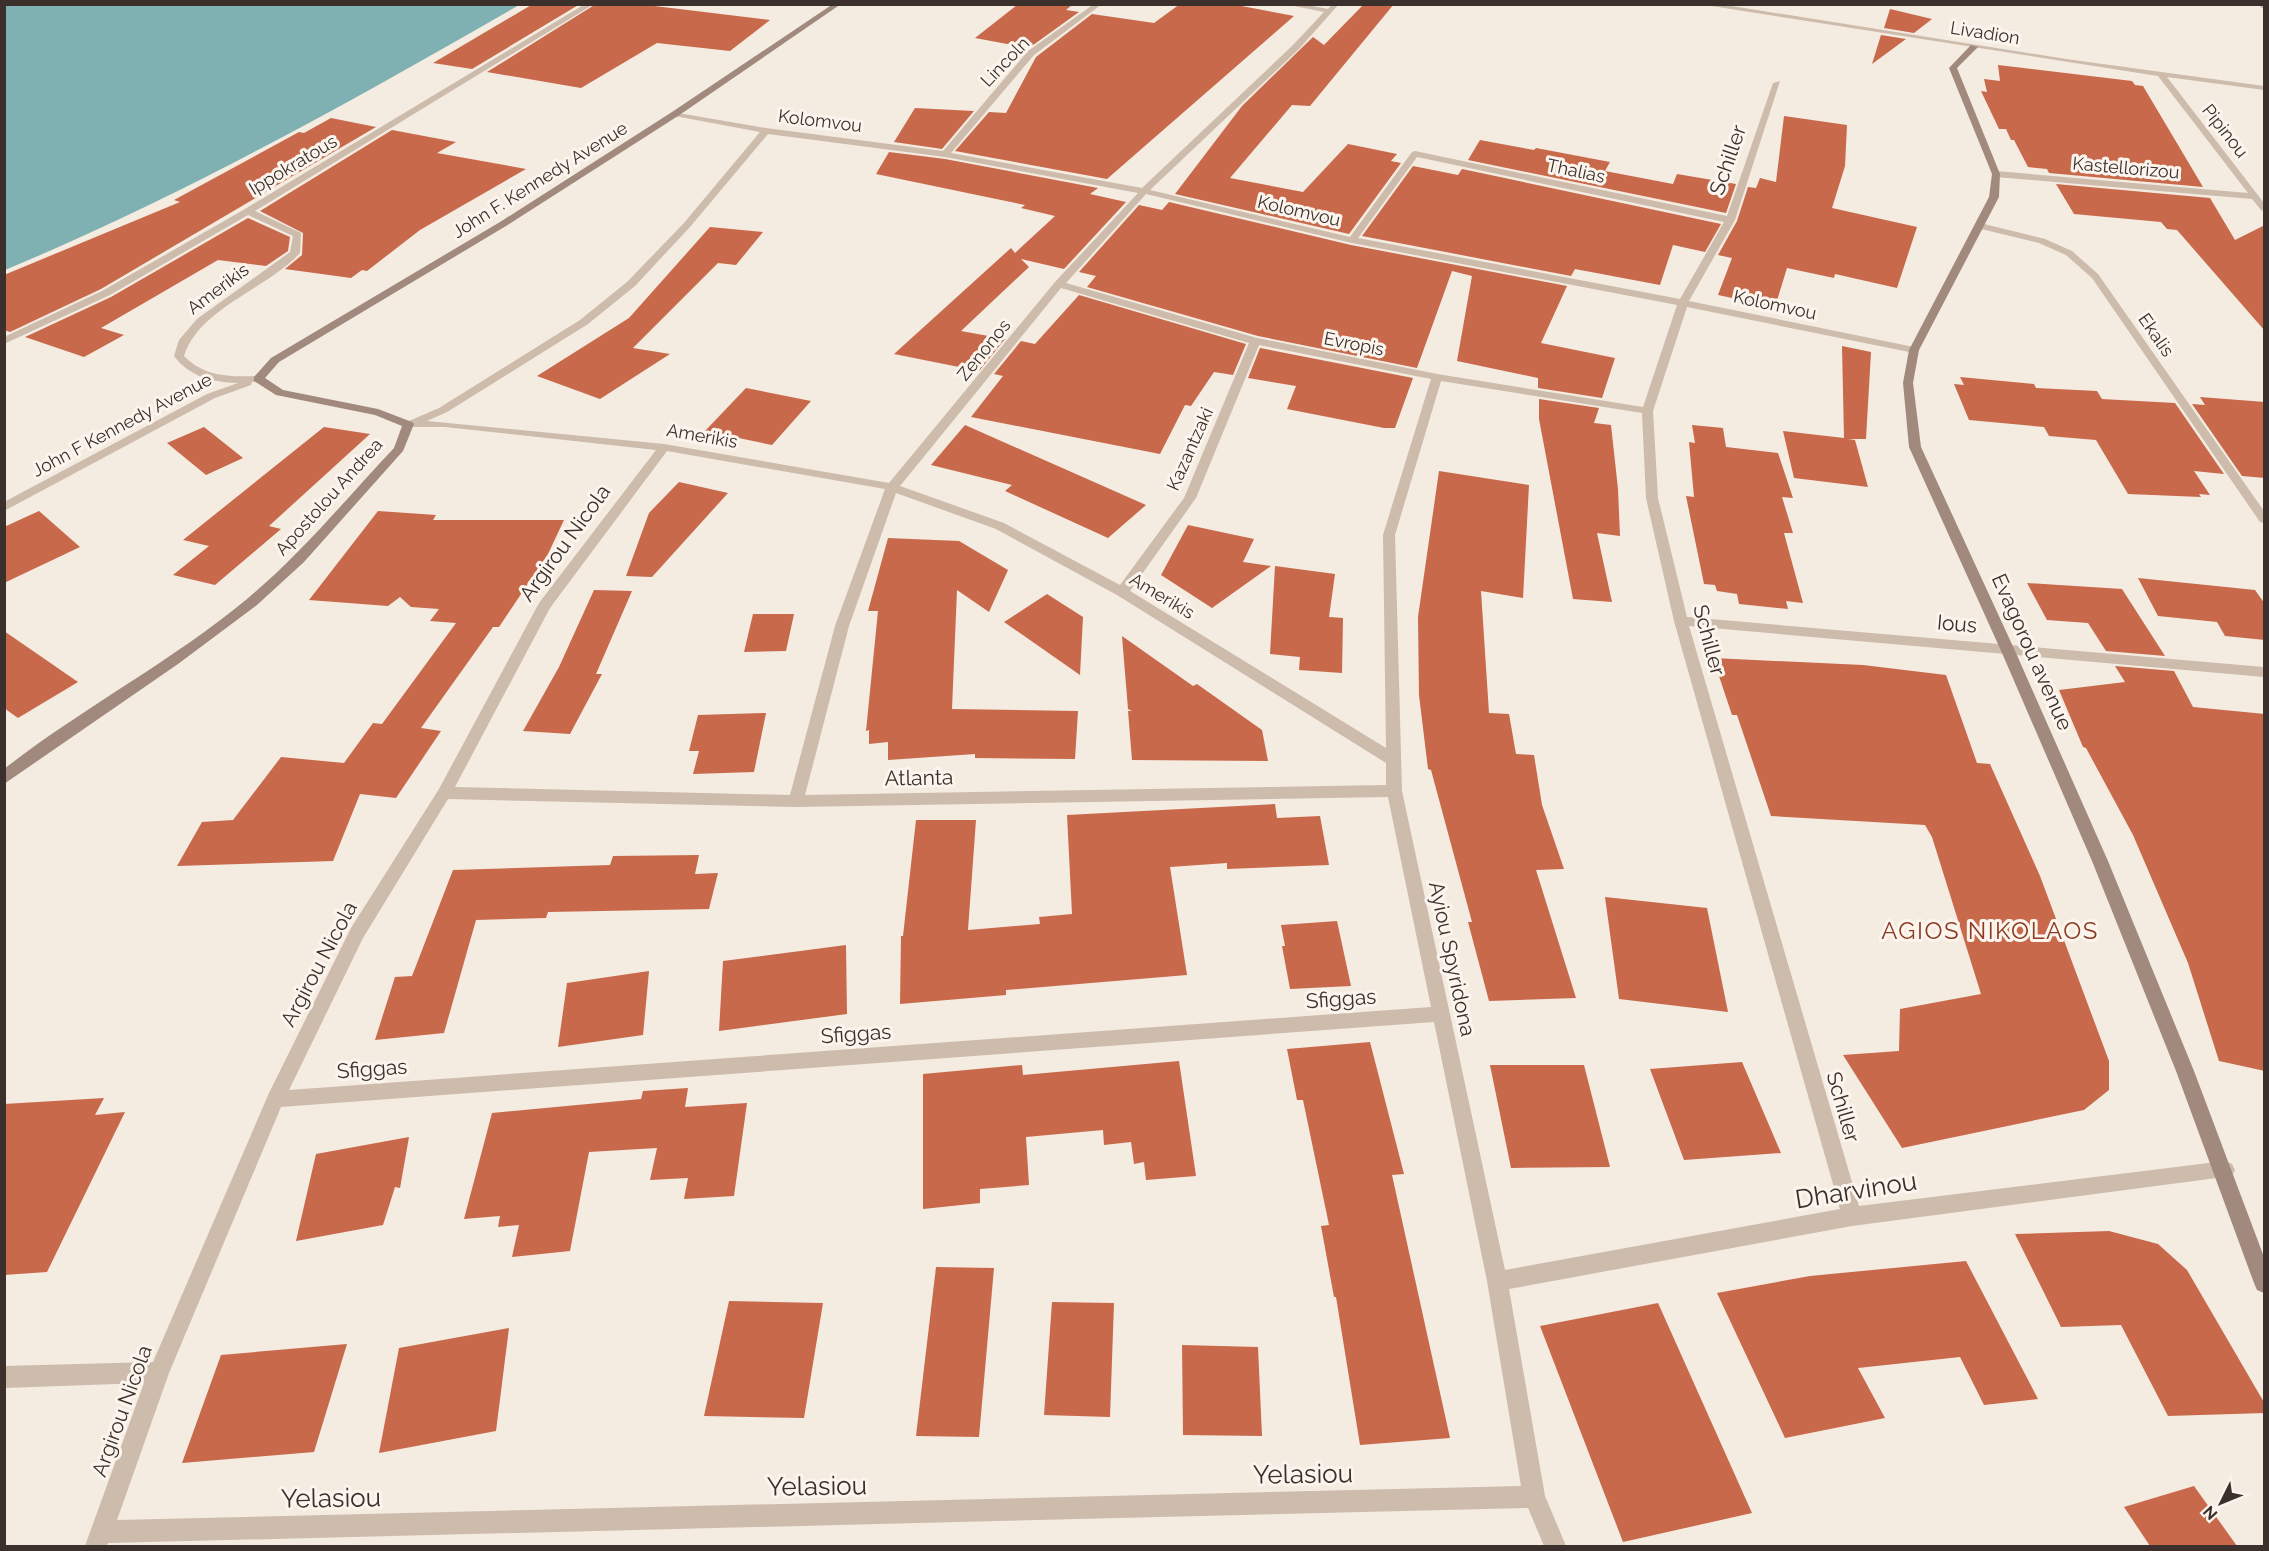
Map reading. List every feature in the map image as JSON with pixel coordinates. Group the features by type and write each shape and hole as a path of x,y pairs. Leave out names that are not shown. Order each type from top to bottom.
{"street":[{"name":"Ippokratous","path":"4,340 106,292 248,212 591,4"},
{"name":"John F. Kennedy Avenue","path":"258,380 275,360 503,224 675,114 838,4"},
{"name":"Lincoln","path":"945,154 1031,53 1099,4"},
{"path":"1287,4 1332,8"},
{"name":"Livadion","path":"1702,4 1974,47 2265,88"},
{"name":"Zenonos","path":"796,801 842,626 892,488 1059,284 1144,191 1296,47 1332,8"},
{"path":"1974,47 1953,68 1996,174"},
{"name":"Pipinou","path":"2160,73 2265,208"},
{"name":"Schiller","path":"1777,83 1730,220 1683,303 1647,411 1652,498 1681,621 1852,1216"},
{"name":"Kolomvou","path":"675,114 766,131 945,154 1144,191 1352,240 1914,350"},
{"path":"408,424 443,410 584,322 632,284 687,225 766,131"},
{"name":"Thalias","path":"1352,240 1415,154 1730,220"},
{"name":"Kastellorizou","path":"1996,174 2254,196"},
{"name":"Evagorou avenue","path":"1996,174 1994,197 1914,350 1908,383 1915,447 2010,650 2145,967 2265,1283"},
{"name":"Amerikis","path":"248,212 298,235 295,253 201,321 184,340 179,356 186,366 221,380 258,380 280,393 378,412 408,424 445,424 664,447 892,488 1000,526 1122,592 1394,760"},
{"name":"Ekalis","path":"1980,226 2042,241 2069,253 2095,276 2265,519"},
{"name":"Evropis","path":"1059,284 1256,341 1437,377 1647,411"},
{"name":"Kazantzaki","path":"1122,592 1190,498 1256,341"},
{"name":"Ayiou Spyridona","path":"1437,377 1389,535 1394,791 1497,1281 1534,1497 1555,1546"},
{"name":"John F Kennedy Avenue","path":"4,507 211,396 258,380"},
{"name":"Apostolou Andrea","path":"4,778 38,751 173,661 252,602 299,559 399,449 408,424"},
{"name":"Argirou Nicola","path":"98,1539 159,1372 275,1099 357,933 444,793 544,606 664,447"},
{"name":"Ious","path":"1681,621 2265,672"},
{"name":"Atlanta","path":"444,793 796,801 1394,791"},
{"name":"Sfiggas","path":"275,1099 1441,1014"},
{"name":"Dharvinou","path":"1497,1281 1852,1216 2224,1170"},
{"path":"4,1377 159,1372"},
{"name":"Yelasiou","path":"98,1539 1534,1497"}],"water":[{"path":"5,4 519,5 330,112 202,179 5,270"}],"building":[{"path":"533,4 580,4 472,69 433,63"},
{"path":"596,4 638,4 770,20 730,51 657,43 581,88 487,72"},
{"path":"1073,4 1066,10 1079,12 1029,48 975,38 1017,5"},
{"path":"1180,4 1231,4 1294,16 1107,179 955,151 989,112 1006,113 1036,57 1092,14 1154,23"},
{"path":"1364,4 1394,4 1310,106 1292,105 1230,178 1303,192 1348,144 1397,154 1391,161 1401,163 1349,234 1175,194 1242,106 1313,37 1324,45"},
{"path":"1890,9 1932,19 1914,33 1884,28"},
{"path":"1881,35 1906,39 1872,64"},
{"path":"1998,65 2132,81 2135,85 2143,86 2203,187 2049,173 2047,169 2028,167 2006,129 1999,129 1981,91 1987,92 1984,79 2000,81"},
{"path":"915,108 974,111 942,149 894,142"},
{"path":"1784,116 1847,125 1845,166 1832,208 1917,227 1897,288 1835,274 1834,278 1787,268 1775,307 1718,295 1732,258 1718,255 1737,221 1748,187 1756,188 1760,178 1776,182"},
{"path":"331,118 376,127 101,289 10,332 4,330 4,275 180,202 174,200 299,132 304,133"},
{"path":"392,130 456,142 437,153 526,169 420,230 367,271 362,270 351,278 285,269 302,255 303,233 260,211"},
{"path":"1480,140 1610,162 1605,171 1673,184 1677,174 1736,184 1726,213 1468,160"},
{"path":"889,152 945,159 1098,188 1090,194 1126,202 1064,269 1021,259 1029,267 961,331 1005,339 979,371 894,354 1011,248 1015,253 1055,216 1021,208 1025,205 876,174"},
{"path":"1413,166 1458,175 1462,169 1721,224 1705,252 1673,245 1660,285 1575,269 1571,276 1362,236"},
{"path":"2056,184 2210,198 2235,240 2265,225 2265,331 2177,230 2167,229 2161,222 2074,214"},
{"path":"1169,202 1351,245 1567,286 1541,343 1615,358 1602,398 1538,388 1538,378 1457,361 1472,276 1452,271 1417,368 1258,336 1087,287 1096,276 1079,272 1139,205 1162,210"},
{"path":"248,218 290,237 288,251 266,266 218,260 101,328 124,335 84,357 25,337 111,297"},
{"path":"710,227 763,232 736,265 718,263 633,348 670,354 600,399 537,376 629,318"},
{"path":"1079,295 1246,344 1233,375 1214,372 1191,406 1185,405 1160,454 971,417 1003,376 994,374 1021,341 1035,344"},
{"path":"1842,346 1871,352 1866,439 1848,439 1855,440 1868,487 1794,478 1783,431 1844,438"},
{"path":"1260,348 1413,378 1395,428 1384,428 1287,409 1296,386 1248,378"},
{"path":"1960,377 2034,384 2036,388 2097,391 2102,399 2175,403 2224,474 2194,471 2210,495 2199,494 2201,497 2128,494 2096,440 2049,436 2044,427 1969,420 1954,384 1964,385"},
{"path":"746,388 811,401 772,445 705,431"},
{"path":"2200,397 2265,402 2265,478 2242,476 2192,404 2205,405"},
{"path":"1539,399 1599,408 1594,423 1611,425 1618,489 1620,536 1597,533 1612,602 1573,599 1539,419"},
{"path":"965,425 1146,505 1108,538 1005,491 1012,485 931,465"},
{"path":"1692,425 1723,428 1726,447 1778,453 1793,498 1782,497 1793,533 1784,533 1803,603 1786,601 1788,609 1739,604 1737,594 1717,591 1715,585 1704,584 1686,496 1694,497 1689,442 1695,443"},
{"path":"204,427 243,458 206,475 167,443"},
{"path":"324,427 370,434 269,526 281,529 215,585 173,575 209,546 183,540"},
{"path":"1439,471 1529,485 1523,598 1481,591 1489,713 1509,714 1516,754 1534,755 1542,805 1564,869 1536,870 1576,998 1489,1001 1468,922 1472,922 1431,770 1428,769 1419,695 1418,617"},
{"path":"679,482 728,493 652,577 626,576 649,513"},
{"path":"39,511 80,547 4,583 4,527"},
{"path":"378,511 436,515 433,520 564,520 548,554 499,627 493,627 421,728 441,731 396,798 360,794 333,861 177,866 202,822 233,820 281,757 344,763 373,723 382,724 456,623 430,621 439,609 411,607 400,597 388,606 309,600"},
{"path":"1188,525 1254,539 1243,562 1271,566 1212,608 1161,575"},
{"path":"888,538 959,541 1008,570 989,612 957,590 952,709 1078,711 1075,759 975,758 975,754 888,760 888,742 869,744 869,730 866,731 878,611 868,611"},
{"path":"1275,566 1335,574 1329,617 1343,618 1342,673 1299,670 1300,657 1270,654"},
{"path":"2138,578 2255,590 2265,604 2265,640 2225,636 2217,622 2158,616"},
{"path":"2027,583 2122,589 2165,656 2106,651 2088,623 2047,620"},
{"path":"594,590 632,591 596,674 602,674 570,734 523,731 559,667"},
{"path":"1047,594 1083,617 1080,675 1004,622"},
{"path":"753,614 794,614 786,651 744,652"},
{"path":"4,631 78,682 18,718 4,708"},
{"path":"1122,636 1193,686 1197,684 1262,730 1268,761 1132,760 1128,711 1132,711 1128,709"},
{"path":"1713,658 1863,665 1946,675 1977,763 1990,764 2040,876 2109,1061 2109,1090 2084,1110 1902,1148 1843,1055 1899,1051 1900,1009 1981,994 1932,837 1925,825 1771,816 1737,715 1732,715"},
{"path":"2115,666 2174,671 2193,707 2265,714 2265,1071 2219,1061 2188,963 2133,835 2086,748 2083,747 2059,690 2125,682"},
{"path":"766,713 754,772 693,774 699,751 689,751 698,715"},
{"path":"1275,804 1277,818 1320,816 1329,865 1227,869 1227,863 1170,867 1187,975 1006,990 1006,995 900,1004 901,936 903,936 916,820 976,820 968,930 1040,924 1039,917 1072,914 1067,815"},
{"path":"699,855 695,874 718,873 709,909 548,912 546,918 476,920 444,1033 375,1040 395,977 412,976 453,870 610,865 613,856"},
{"path":"1605,897 1707,908 1728,1012 1619,999"},
{"path":"1337,921 1351,986 1290,989 1282,946 1285,946 1281,925"},
{"path":"846,945 847,1014 719,1031 723,961"},
{"path":"649,971 643,1035 558,1047 567,983"},
{"path":"1370,1042 1404,1174 1392,1175 1450,1438 1360,1445 1336,1297 1334,1297 1321,1226 1329,1225 1303,1100 1297,1100 1287,1049"},
{"path":"1179,1061 1196,1176 1146,1180 1144,1162 1134,1164 1131,1142 1104,1145 1103,1130 1026,1137 1029,1185 980,1189 980,1203 923,1209 923,1074 1022,1065 1023,1075"},
{"path":"1742,1062 1781,1153 1684,1160 1650,1069"},
{"path":"1490,1065 1584,1065 1610,1167 1511,1168"},
{"path":"688,1088 685,1107 747,1103 734,1196 684,1199 688,1178 650,1180 657,1148 589,1152 570,1251 512,1257 519,1225 498,1227 500,1216 464,1219 492,1113 641,1099 643,1091"},
{"path":"104,1098 95,1115 125,1112 47,1272 4,1275 4,1104"},
{"path":"409,1137 400,1188 395,1187 383,1225 296,1241 316,1154"},
{"path":"2109,1231 2158,1244 2187,1270 2265,1404 2265,1413 2168,1416 2121,1325 2061,1327 2015,1234"},
{"path":"1966,1261 2038,1399 1984,1405 1960,1357 1858,1368 1885,1418 1785,1438 1717,1293 1810,1276"},
{"path":"936,1267 994,1268 979,1437 916,1436"},
{"path":"729,1301 823,1303 804,1418 704,1416"},
{"path":"1052,1302 1114,1303 1110,1417 1044,1415"},
{"path":"1658,1303 1752,1513 1623,1542 1540,1326"},
{"path":"509,1328 496,1431 379,1453 399,1348"},
{"path":"347,1344 314,1452 182,1463 221,1355"},
{"path":"1182,1345 1258,1347 1262,1436 1183,1435"},
{"path":"2194,1486 2237,1546 2150,1546 2124,1507"}],"district":[{"name":"AGIOS NIKOLAOS","path":"1990,931"}]}
